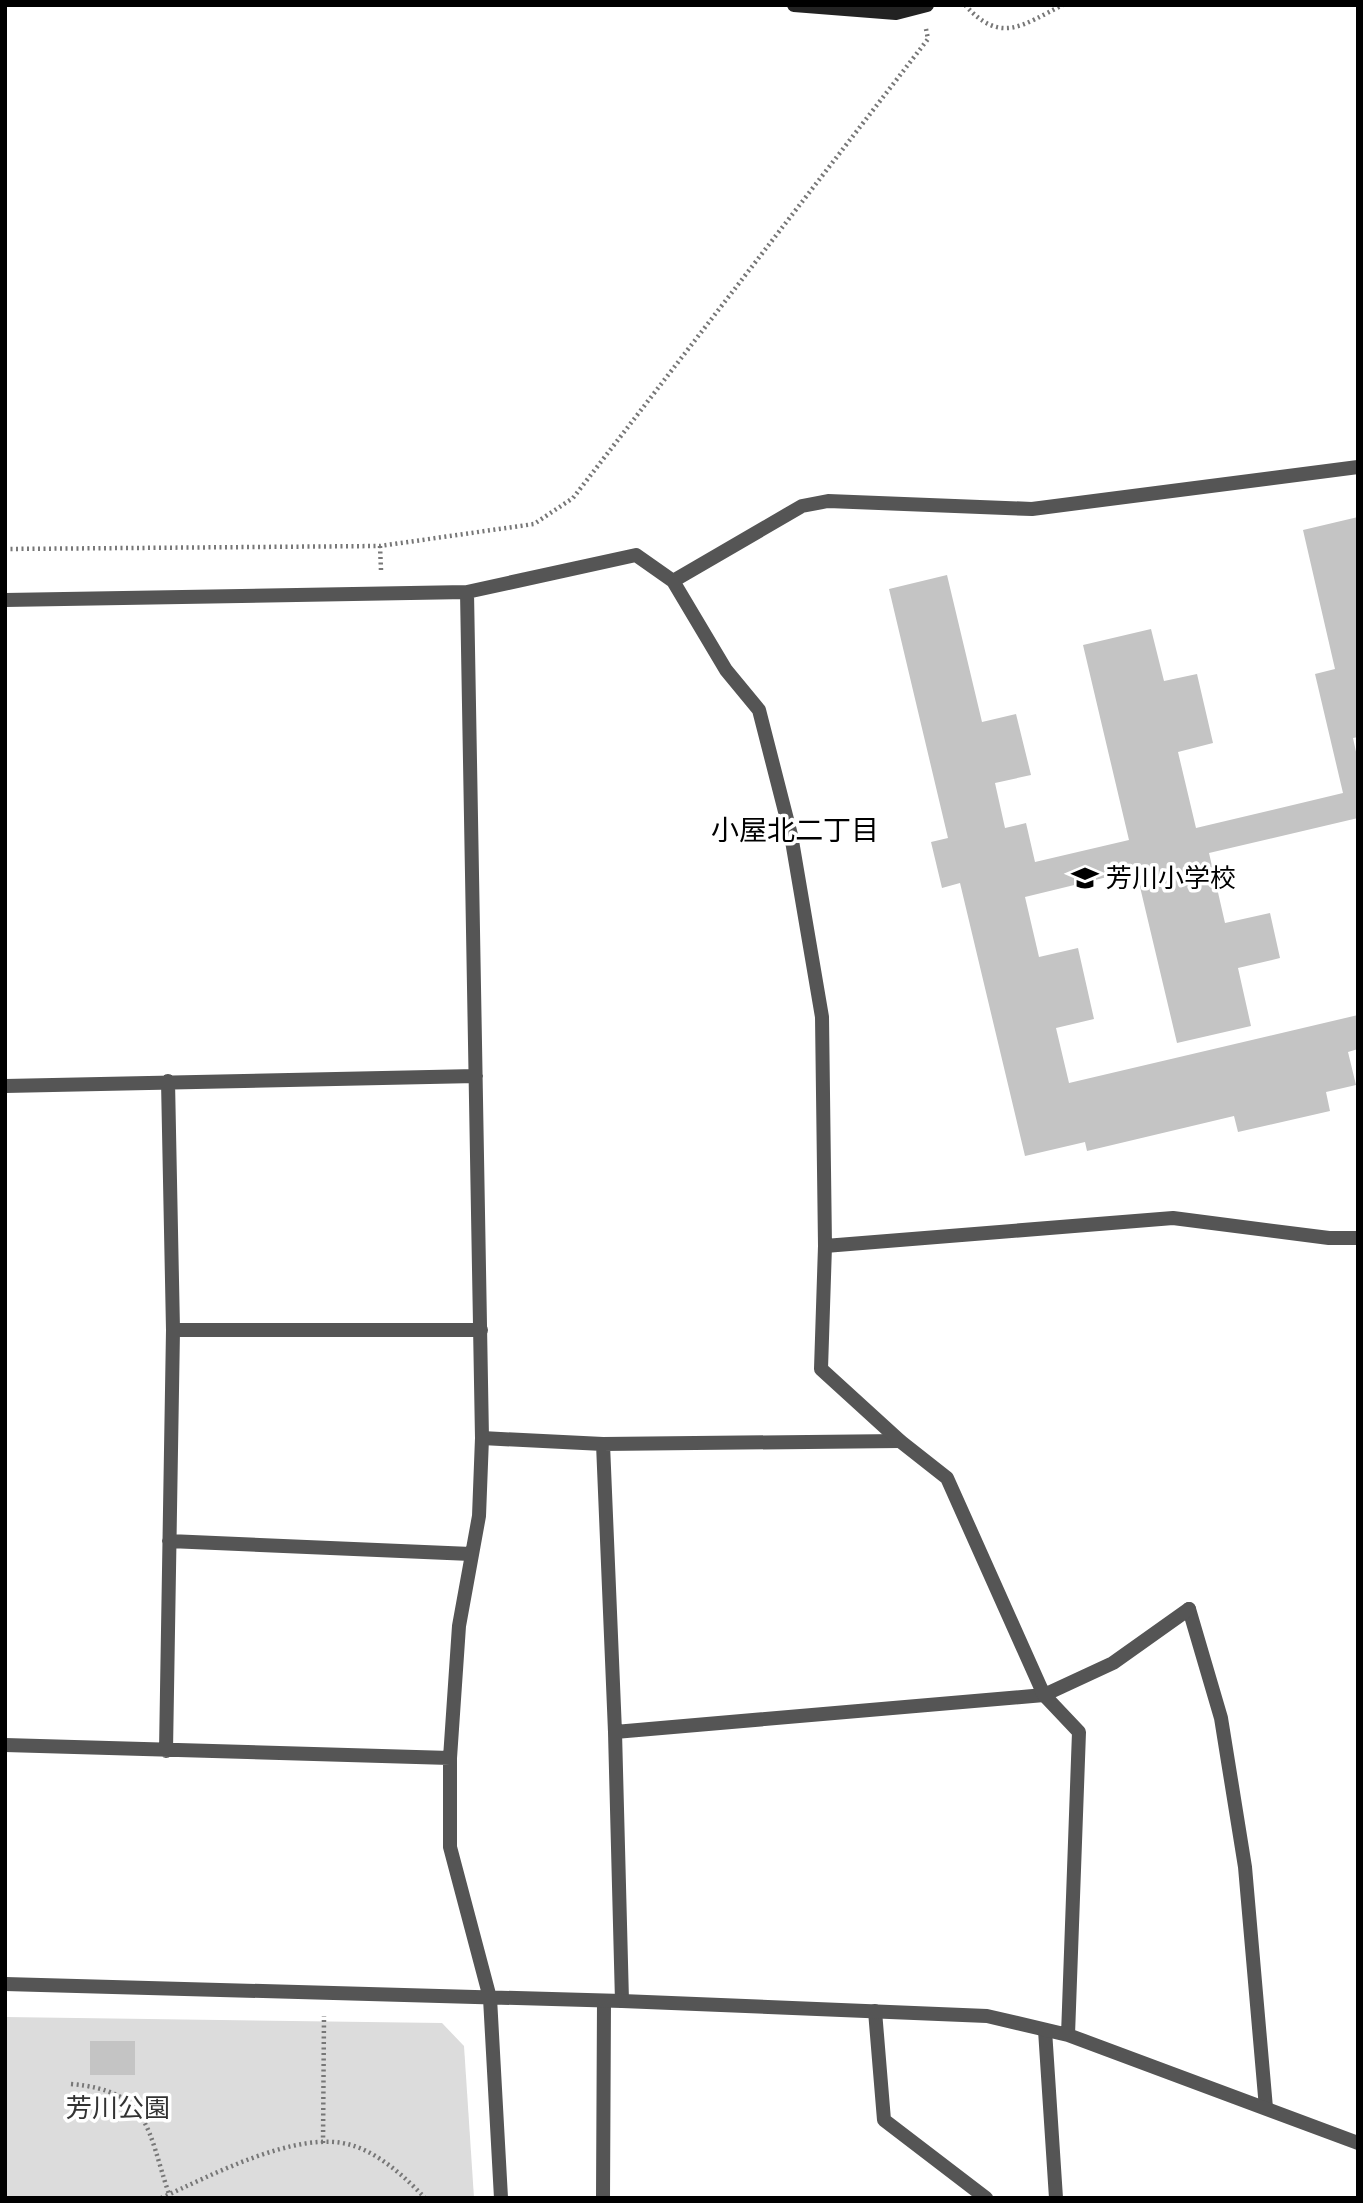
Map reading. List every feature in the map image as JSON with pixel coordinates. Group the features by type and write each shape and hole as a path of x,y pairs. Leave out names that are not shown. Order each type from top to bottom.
{"street":[{"path":"794,5 896,13 924,7"},
{"path":"673,581 802,506 828,501 1032,509 1358,467"},
{"path":"5,600 467,592 636,555 673,581 726,670 759,710 791,835 822,1017 825,1246 821,1369 900,1441 947,1478 1044,1695 1079,1732 1068,2035"},
{"path":"467,592 482,1437 479,1516 459,1626 450,1758 450,1847 490,1998 501,2198"},
{"path":"5,1086 476,1076"},
{"path":"166,1751 173,1330 168,1081"},
{"path":"825,1246 1173,1218 1329,1238 1358,1238"},
{"path":"173,1330 481,1330"},
{"path":"482,1437 603,1444 900,1441"},
{"path":"603,1444 615,1732 622,2001"},
{"path":"169,1541 471,1553"},
{"path":"615,1732 1044,1695 1113,1663 1189,1609 1221,1718 1245,1867 1266,2108"},
{"path":"5,1745 450,1758"},
{"path":"5,1984 622,2001 987,2016 1068,2035 1358,2143"},
{"path":"603,2198 604,2001"},
{"path":"876,2011 884,2120 986,2198"},
{"path":"1045,2030 1056,2198"}],"path":[{"path":"965,5 981,23 1012,30 1063,5"},
{"path":"5,549 380,546 534,524 573,498 928,38 924,7"},
{"path":"323,2143 324,2015"},
{"path":"71,2084 97,2086 120,2096 140,2113 151,2131 169,2194"},
{"path":"161,2198 298,2142 350,2144 401,2172 425,2198"}],"green space":[{"name":"芳川公園","path":"5,2017 442,2023 464,2046 474,2198 5,2198"}],"building":[{"path":"1358,517 1358,737 1353,738 1358,761 1358,818 1209,853 1225,923 1270,913 1280,958 1238,968 1251,1026 1177,1043 1136,870 1025,897 1039,957 1078,948 1094,1019 1056,1028 1069,1083 1358,1015 1358,1049 1348,1052 1356,1085 1326,1092 1330,1111 1238,1132 1234,1116 1087,1151 1085,1142 1025,1156 960,883 942,888 931,842 948,838 889,589 947,575 982,722 1016,714 1031,775 995,783 1005,828 1026,823 1035,862 1129,840 1083,645 1151,629 1164,681 1197,674 1213,743 1178,752 1196,828 1343,793 1315,674 1335,669 1303,530"},
{"path":"90,2041 135,2041 135,2075 90,2075"}],"place":[{"name":"芳川小学校","path":"1085,878"}],"district":[{"name":"小屋北二丁目","path":"795,830"}]}
